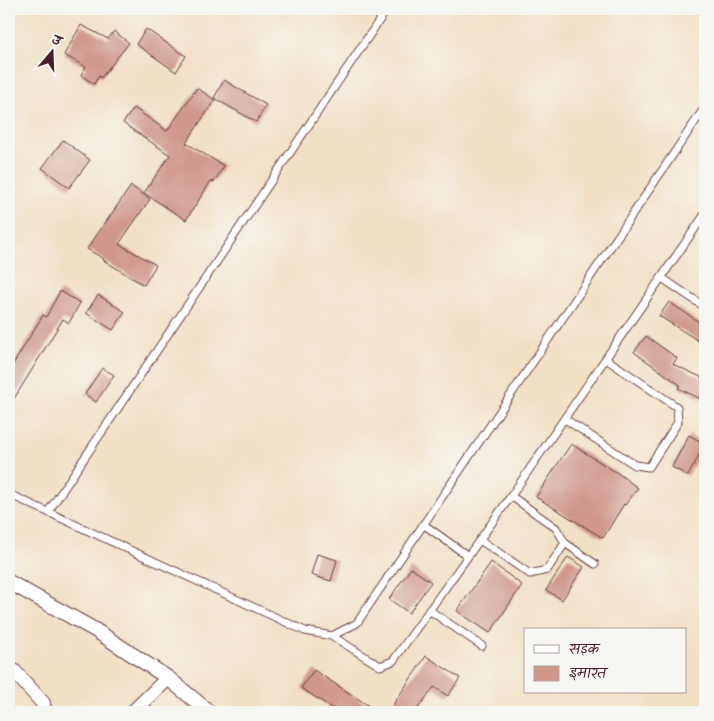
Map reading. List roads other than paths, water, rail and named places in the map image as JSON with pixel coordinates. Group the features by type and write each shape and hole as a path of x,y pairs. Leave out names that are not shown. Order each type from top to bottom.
{"street":[{"path":"9,582 95,630 168,678 209,712"},
{"path":"14,671 43,703 44,712"},
{"path":"133,712 168,678"}],"lane":[{"path":"48,512 387,9"},
{"path":"332,636 356,623 705,107"},
{"path":"9,494 305,631 332,636 380,666 393,661 511,496 704,219"},
{"path":"662,278 705,307"},
{"path":"565,419 634,465 649,468 678,422 677,407 606,359"},
{"path":"511,496 556,528 565,543 595,564"},
{"path":"423,524 468,556"},
{"path":"480,540 530,574 547,570 565,543"},
{"path":"429,610 482,646"}]}
